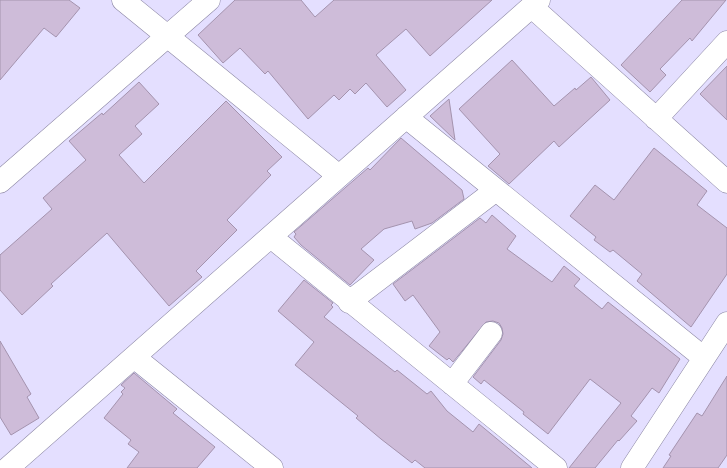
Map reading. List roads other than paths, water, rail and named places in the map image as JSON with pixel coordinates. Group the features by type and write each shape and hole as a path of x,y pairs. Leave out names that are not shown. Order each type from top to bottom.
{"street":[{"path":"123,0 339,176"},
{"path":"0,182 209,0"},
{"path":"8,468 536,3 656,119 727,182"},
{"path":"656,119 727,42"},
{"path":"406,117 704,358"},
{"path":"349,302 496,190"},
{"path":"270,237 556,468"},
{"path":"632,468 727,323"},
{"path":"452,384 491,333"},
{"path":"134,358 272,468"}]}
